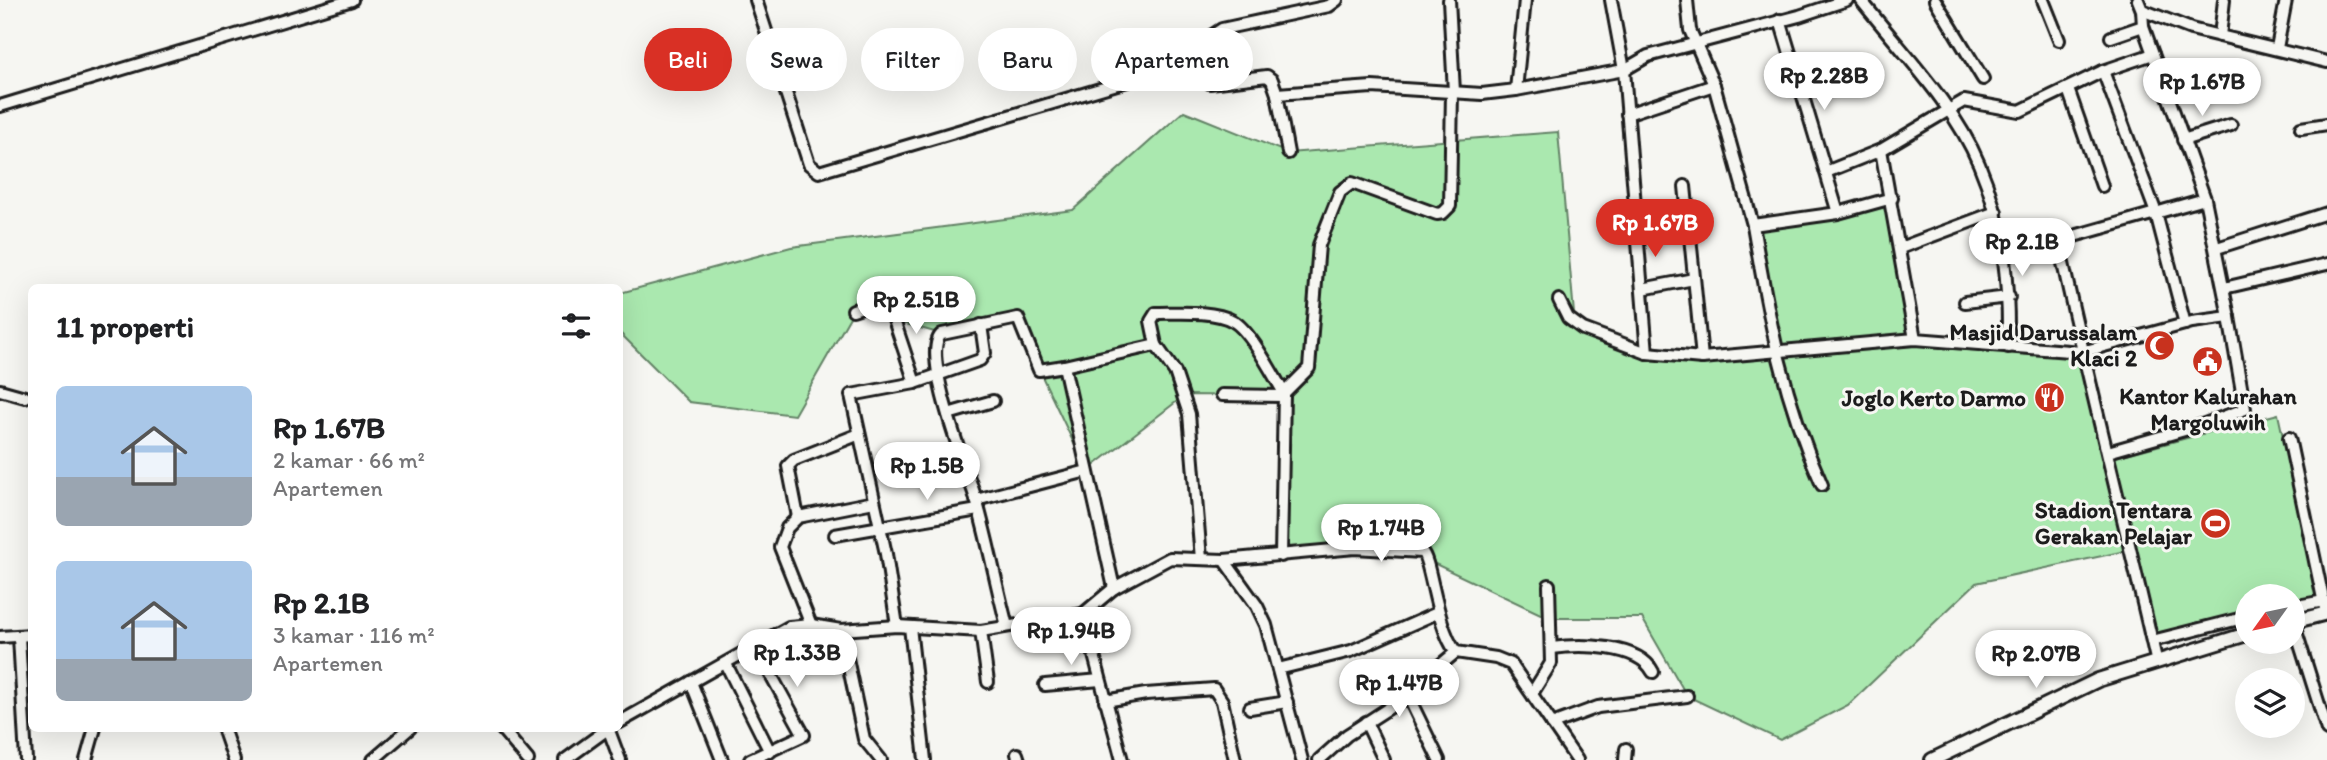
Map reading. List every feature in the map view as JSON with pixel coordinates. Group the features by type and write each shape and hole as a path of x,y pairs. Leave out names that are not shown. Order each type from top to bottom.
{"main road":[{"path":"2305,617 2326,609"},
{"path":"1932,760 2098,680 2156,659 2235,637"}],"street":[{"path":"0,106 352,0"},
{"path":"756,0 809,164 819,172 1093,91"},
{"path":"1229,28 1329,6 1337,0"},
{"path":"1222,396 1284,395 1309,368 1320,245 1340,192 1352,183 1437,214 1443,213 1450,206 1453,92 1449,0"},
{"path":"1516,90 1525,0"},
{"path":"1611,0 1624,71 1647,353"},
{"path":"1687,0 1690,30 1714,85 1753,225 1774,351 1800,438 1822,485"},
{"path":"1277,94 1372,87 1494,93 1516,90 1624,71 1648,56 1780,20 1820,5 1847,0"},
{"path":"1861,0 1946,110 1979,162 1996,212 2003,256 2008,298 2008,347"},
{"path":"1935,0 1983,79"},
{"path":"2043,0 2059,40"},
{"path":"2220,36 2224,0"},
{"path":"2277,48 2286,0"},
{"path":"2140,5 2191,29 2327,62"},
{"path":"2108,452 2202,425 2245,409 2217,247 2205,199 2143,26 2140,5"},
{"path":"1780,20 1838,213"},
{"path":"2110,37 2143,26"},
{"path":"1826,172 1881,150 1964,101 2020,111 2103,71 2153,54"},
{"path":"2103,71 2156,213 2185,324"},
{"path":"1253,78 1267,76 1272,80 1288,153"},
{"path":"1627,114 1714,85"},
{"path":"2068,89 2102,186"},
{"path":"2301,128 2327,124"},
{"path":"2183,141 2231,125"},
{"path":"1881,150 1892,198 1915,339"},
{"path":"1685,186 1702,358"},
{"path":"1753,225 1838,213 1892,198"},
{"path":"2003,256 2205,199"},
{"path":"1900,248 1996,212"},
{"path":"2217,247 2327,213"},
{"path":"2058,240 2082,352 2156,659"},
{"path":"2224,288 2327,264"},
{"path":"1642,289 1694,279"},
{"path":"1965,302 2008,298"},
{"path":"887,299 915,383"},
{"path":"853,310 887,299 915,300"},
{"path":"1559,300 1568,318 1583,330 1647,353 1702,358 1915,339 2082,352 2185,324 2229,317"},
{"path":"1201,559 1189,414 1175,372 1156,345 1151,321 1156,313 1230,319 1241,327 1284,395 1280,556"},
{"path":"1007,626 977,505 938,377 938,337 1018,317 1039,370 1156,345"},
{"path":"897,626 880,525 851,395 938,377 983,357 981,325"},
{"path":"1064,366 1114,588"},
{"path":"0,390 25,397"},
{"path":"948,414 993,401"},
{"path":"798,517 790,481 790,461 858,435"},
{"path":"2289,438 2326,609 2305,608"},
{"path":"835,535 977,505 1087,471"},
{"path":"811,625 780,547 787,528 798,517 874,502"},
{"path":"623,720 789,627 811,625 841,630 897,626 981,631 1083,614 1114,588 1170,558 1224,561 1355,548 1422,552 1427,557 1437,613 1448,642 1457,652 1496,658 1511,664 1533,692 1577,760"},
{"path":"1224,561 1257,606 1278,669 1302,760"},
{"path":"1533,692 1550,663 1552,648 1549,585"},
{"path":"1278,669 1351,651 1437,613"},
{"path":"1083,614 1122,760"},
{"path":"2151,641 2235,620"},
{"path":"911,627 925,760"},
{"path":"841,630 864,739 881,760"},
{"path":"981,631 988,682"},
{"path":"0,637 28,636"},
{"path":"19,637 26,760"},
{"path":"1552,648 1581,645 1638,656 1653,672"},
{"path":"750,760 804,735 755,646"},
{"path":"1319,760 1366,722 1407,694 1457,652"},
{"path":"2303,654 2327,730"},
{"path":"726,664 770,752"},
{"path":"1045,685 1100,680"},
{"path":"691,682 722,760"},
{"path":"1105,701 1214,689 1222,701 1235,760"},
{"path":"1407,694 1439,760"},
{"path":"1552,724 1598,707 1687,696"},
{"path":"1250,708 1287,702"},
{"path":"1366,722 1384,760"},
{"path":"86,760 94,732"},
{"path":"224,732 234,760"},
{"path":"373,760 405,732"},
{"path":"504,732 528,760"},
{"path":"565,760 604,732"},
{"path":"610,732 620,760"}],"green space":[{"path":"1184,111 1288,153 1558,132 1575,325 1647,353 1702,358 1774,351 1751,222 1892,198 1915,339 2082,352 2130,550 1976,583 1848,705 1780,740 1687,696 1642,618 1549,618 1406,550 1281,556 1284,396 1185,395 1087,471 1039,370 1022,322 942,334 854,310 794,415 689,402 623,336 623,292 791,247 1073,210"},
{"name":"Stadion Tentara Gerakan Pelajar","path":"2278,414 2319,602 2305,605 2305,584 2235,584 2235,620 2152,641 2115,457"}],"place":[{"name":"Masjid Darussalam Klaci 2","path":"2160,345"},
{"name":"Kantor Kalurahan Margoluwih","path":"2208,362"},
{"name":"Joglo Kerto Darmo","path":"2049,398"},
{"name":"Stadion Tentara Gerakan Pelajar","path":"2215,523"}]}
